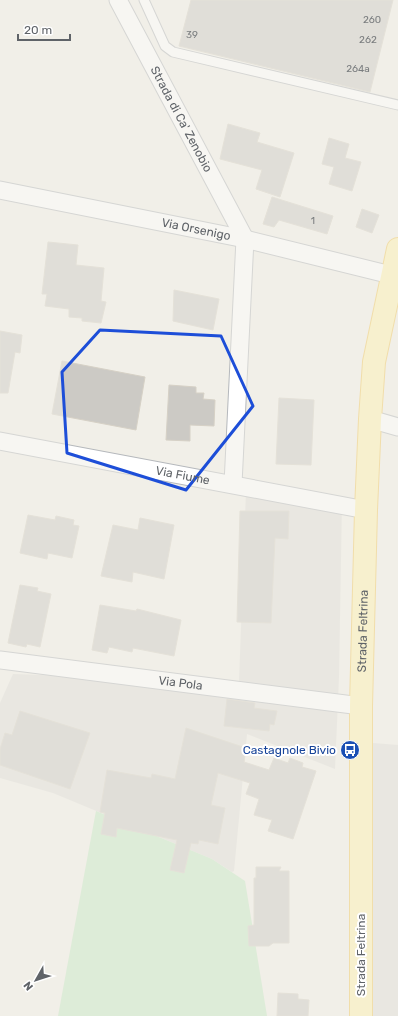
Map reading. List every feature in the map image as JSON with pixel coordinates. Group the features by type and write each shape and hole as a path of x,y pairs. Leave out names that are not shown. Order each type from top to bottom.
{"main road":[{"name":"Strada Feltrina","path":"361,1016 361,706 370,419 374,362 391,275 398,249"}],"street":[{"name":"Strada di Ca' Zenobio","path":"118,0 245,239"},
{"name":"Via Orsenigo","path":"0,190 245,239 391,275"},
{"path":"233,484 245,239"},
{"path":"370,419 398,427"},
{"name":"Via Fiume","path":"0,440 366,510"},
{"name":"Via Pola","path":"0,660 361,706"}],"lane":[{"path":"144,0 165,46 173,52 398,105"}],"highlighted area":[{"path":"100,330 221,336 253,406 186,490 67,453 62,372"}],"shaded area":[{"path":"246,491 342,500 339,677 335,769 247,734 234,871 232,872 212,859 53,793 0,778 0,703 13,674 239,682"},
{"path":"373,743 398,745 398,1016 366,1016 370,813"}],"green space":[{"path":"96,811 212,859 245,881 267,1016 58,1016"}],"building":[{"path":"191,0 393,0 370,92 179,46"},
{"path":"228,124 260,133 257,142 294,153 280,197 256,189 262,170 220,159"},
{"path":"329,138 349,144 345,158 361,162 352,191 329,184 334,167 322,164"},
{"path":"272,197 333,216 327,234 279,220 274,227 263,224"},
{"path":"362,209 379,215 372,233 356,227"},
{"path":"48,242 78,245 76,265 104,268 101,301 106,302 101,323 82,321 82,318 69,317 69,309 45,306 47,294 42,294"},
{"path":"174,290 219,299 213,330 173,321"},
{"path":"0,331 22,335 20,353 15,352 8,393 0,393"},
{"path":"62,361 145,377 136,430 52,414"},
{"path":"169,385 196,387 196,393 204,393 203,399 215,400 214,426 190,425 190,441 166,440"},
{"path":"279,398 314,400 311,465 276,464"},
{"path":"240,511 289,511 288,539 275,538 271,623 237,622"},
{"path":"28,515 55,520 56,516 74,520 73,525 79,526 72,558 48,553 47,559 20,553"},
{"path":"140,518 174,525 164,579 133,572 132,582 101,576 113,525 138,530"},
{"path":"20,585 38,588 37,591 51,594 40,647 27,644 26,647 8,643"},
{"path":"100,605 136,611 137,609 181,620 174,656 133,648 132,652 109,647 107,653 92,650"},
{"path":"227,699 255,703 254,708 277,711 274,725 270,724 269,731 224,726"},
{"path":"20,711 90,733 70,789 0,765 0,749 5,733 12,735"},
{"path":"186,728 246,748 244,762 269,770 274,758 288,763 290,758 303,763 302,767 316,771 293,839 268,831 272,820 254,815 259,799 246,794 250,783 218,773 211,805 225,808 218,844 199,840 198,844 191,843 184,873 170,870 177,840 117,828 116,837 101,834 105,813 100,812 107,770 151,778 152,774 175,779"},
{"path":"256,867 281,867 279,871 289,871 289,943 273,943 269,946 249,946 248,926 254,925 254,878 256,878"},
{"path":"278,993 298,994 298,999 309,1000 308,1016 277,1016"}],"place":[{"name":"Castagnole Bivio","path":"350,750"}]}
